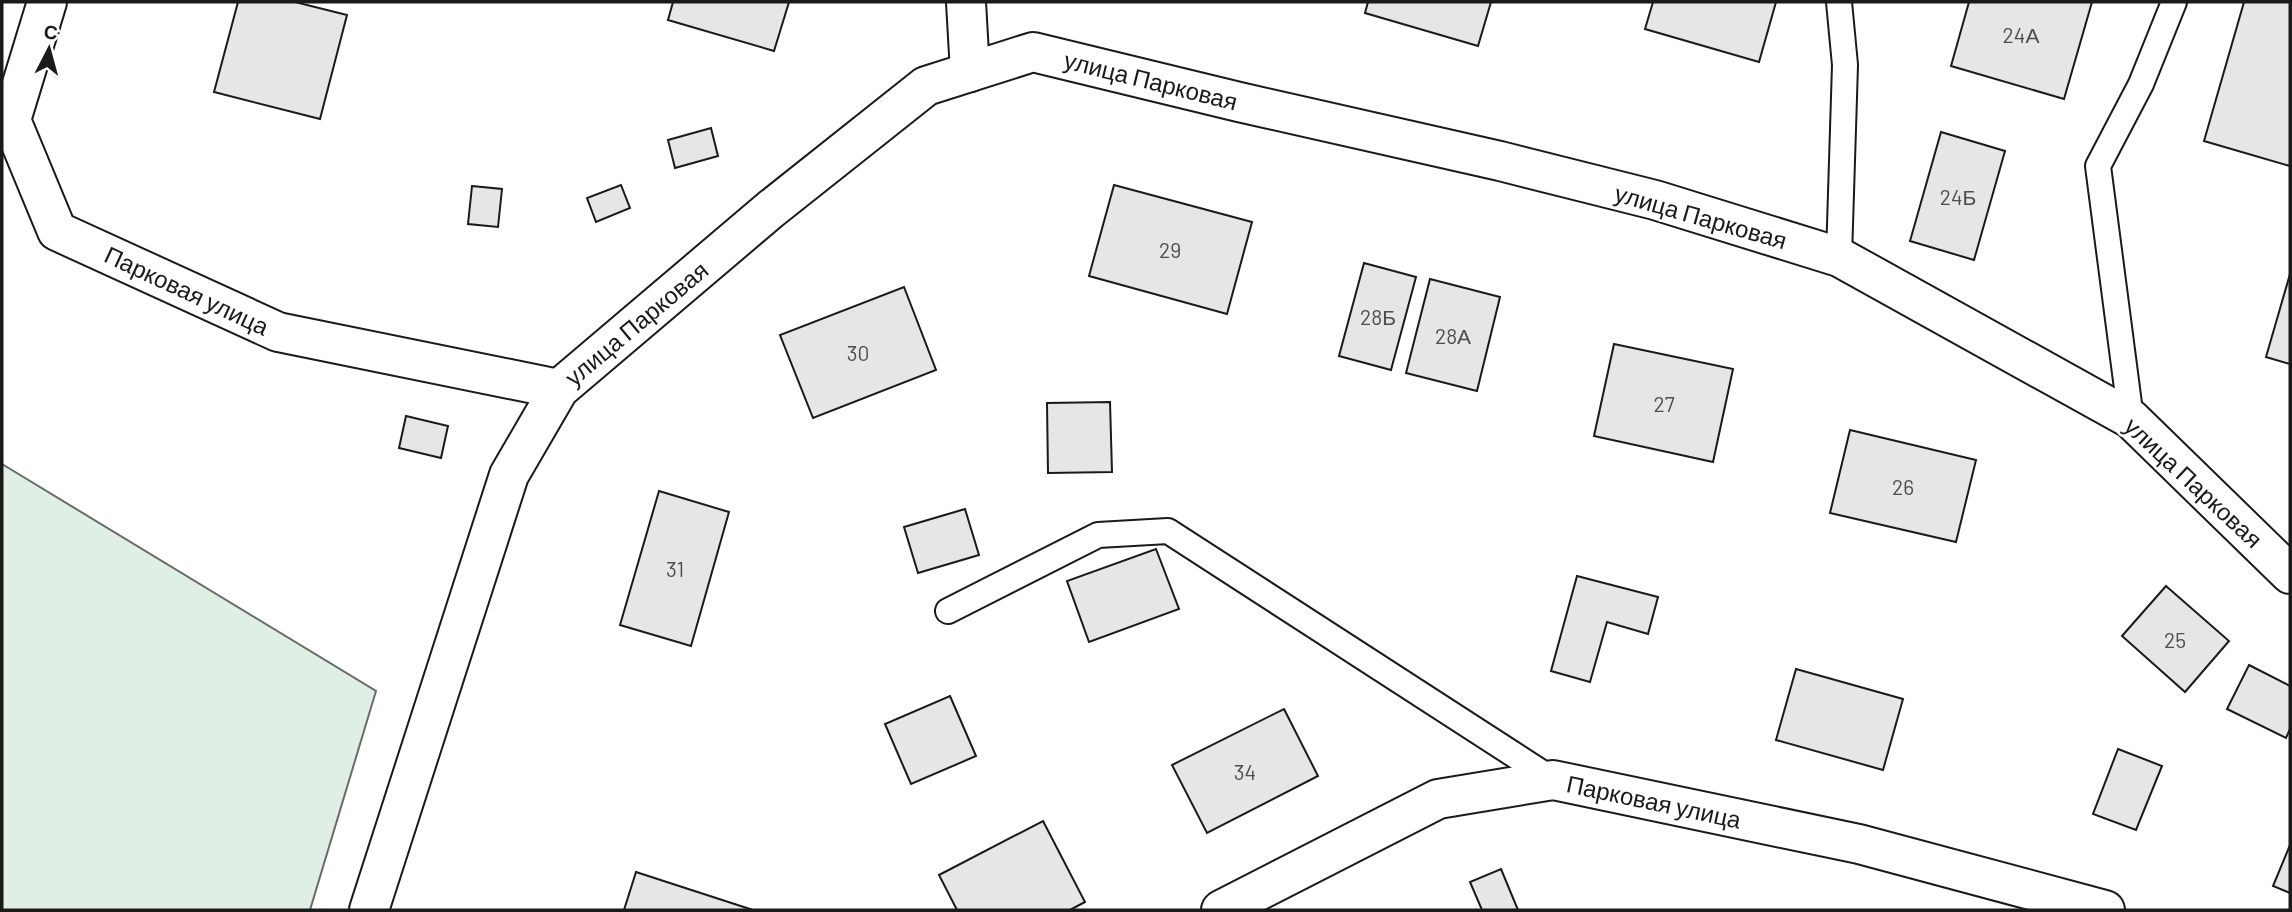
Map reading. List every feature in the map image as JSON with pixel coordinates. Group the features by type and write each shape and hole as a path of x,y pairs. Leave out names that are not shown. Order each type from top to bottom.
{"street":[{"name":"Парковая улица","path":"47,2 11,120 57,231 278,332 558,388"},
{"path":"966,2 970,72"},
{"name":"улица Парковая","path":"369,910 509,475 558,388 771,209 926,86 1033,51 1655,200 1839,257 2132,419 2290,574"},
{"name":"Парковая улица","path":"1221,910 1438,799 1553,780 1859,844 2105,910"}],"lane":[{"path":"1839,2 1845,65 1839,257"},
{"path":"2132,419 2098,166 2141,84 2174,2"},
{"path":"948,611 1098,535 1168,531 1553,780"}],"green space":[{"path":"2,464 376,691 310,910 2,910"}],"building":[{"path":"238,2 295,2 347,15 320,119 214,92"},
{"path":"673,2 789,2 774,51 668,20"},
{"path":"1368,2 1491,2 1478,46 1365,13"},
{"path":"1653,2 1776,2 1759,62 1645,29"},
{"path":"1969,2 2092,2 2064,99 1951,66"},
{"path":"2244,2 2290,2 2290,166 2204,141"},
{"path":"711,128 718,156 675,168 668,140"},
{"path":"1941,132 2005,151 1974,260 1910,241"},
{"path":"621,185 630,208 596,222 587,198"},
{"path":"1114,185 1252,222 1227,314 1089,276"},
{"path":"472,186 502,189 498,227 468,224"},
{"path":"1364,263 1416,277 1391,370 1339,356"},
{"path":"2290,274 2290,364 2266,357"},
{"path":"1430,279 1500,297 1477,391 1406,373"},
{"path":"904,287 936,370 813,418 780,335"},
{"path":"1614,344 1733,369 1713,462 1594,436"},
{"path":"1110,402 1112,472 1048,473 1047,403"},
{"path":"406,416 448,426 441,458 399,448"},
{"path":"1850,430 1976,460 1956,542 1830,513"},
{"path":"659,491 729,512 691,646 620,625"},
{"path":"965,509 979,555 918,573 904,527"},
{"path":"1156,549 1179,609 1089,642 1067,581"},
{"path":"1577,576 1658,597 1648,634 1607,622 1590,682 1551,671"},
{"path":"2166,586 2229,641 2185,692 2122,636"},
{"path":"2249,665 2290,686 2290,729 2286,738 2227,709"},
{"path":"1796,669 1903,699 1883,770 1776,740"},
{"path":"950,696 976,756 911,784 885,724"},
{"path":"1284,709 1318,776 1207,833 1172,765"},
{"path":"2118,749 2162,766 2136,830 2093,814"},
{"path":"1043,821 1085,902 1070,910 957,910 939,875"},
{"path":"2290,845 2290,893 2273,886"},
{"path":"1501,869 1518,910 1482,910 1470,882"},
{"path":"636,872 753,910 624,910"}]}
